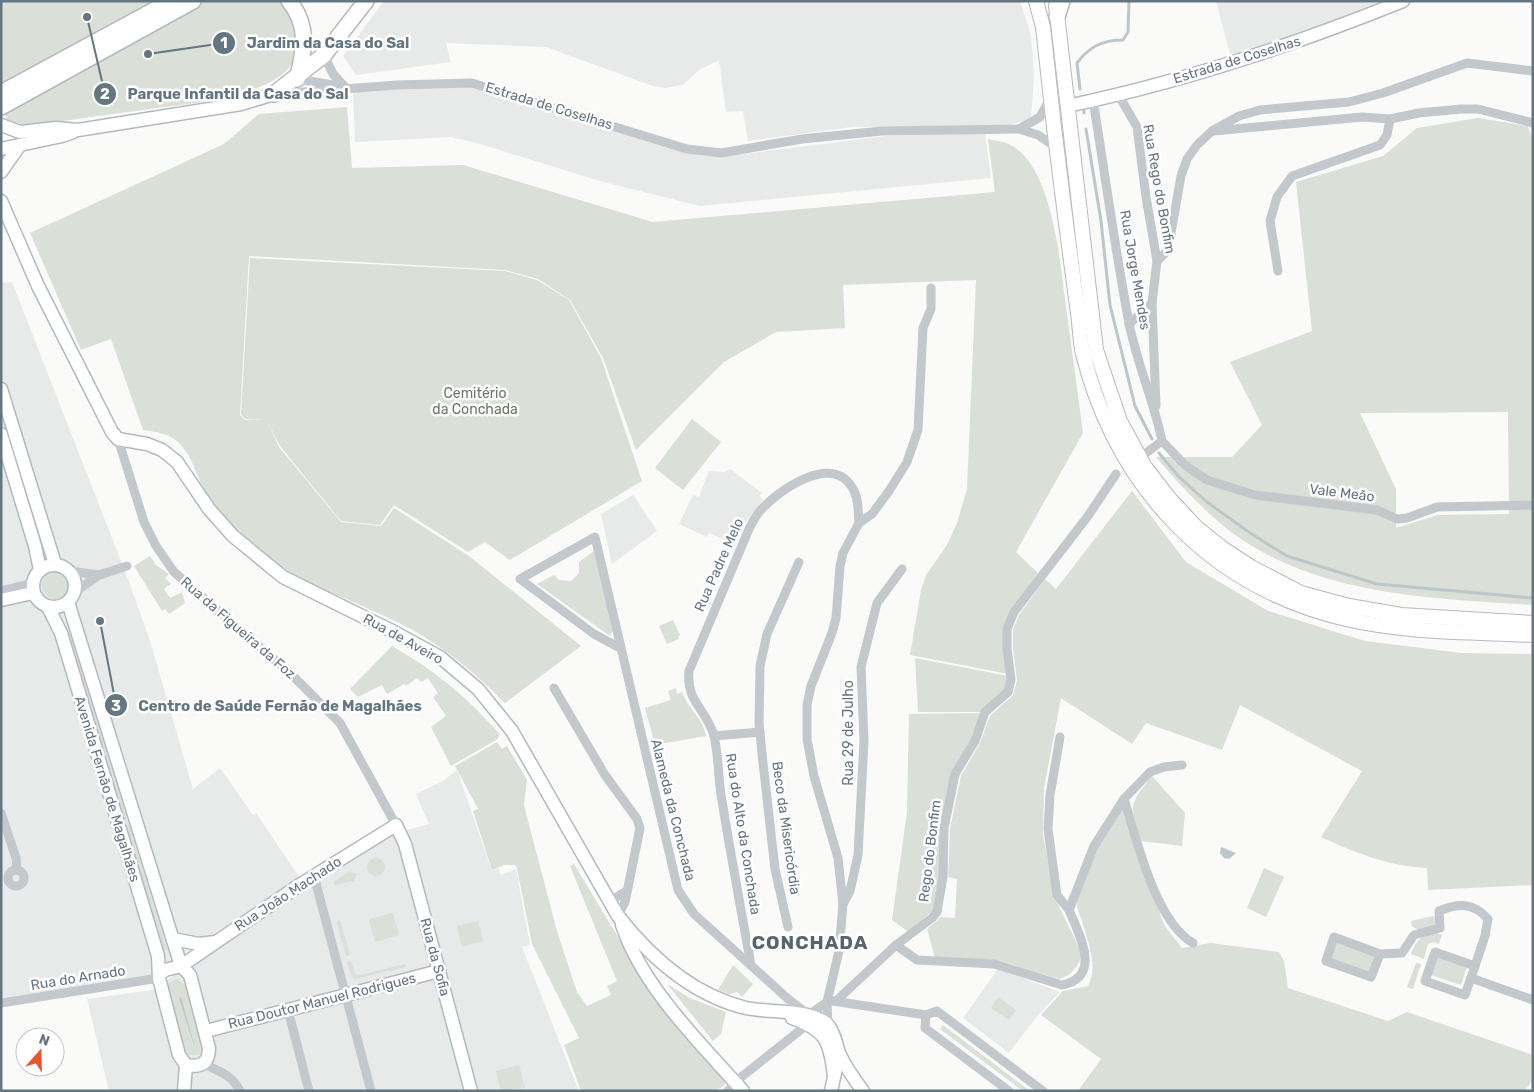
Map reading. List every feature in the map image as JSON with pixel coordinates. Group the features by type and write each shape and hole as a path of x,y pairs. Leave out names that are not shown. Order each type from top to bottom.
{"highway":[{"path":"1,107 193,1"},
{"path":"289,1 299,13 305,37 297,79"},
{"path":"274,94 297,79 324,55 366,1"},
{"path":"1057,17 1062,1"},
{"path":"1,93 167,3"}],"main road":[{"path":"1036,1 1043,27 1056,147 1083,353 1104,418 1134,475 1159,507 1187,537 1244,579 1296,604 1346,619 1398,627 1533,636"},
{"path":"1055,1 1096,350 1120,421 1145,467 1169,498 1196,527 1222,548 1251,567 1301,593 1349,606 1401,615 1533,623"},
{"name":"Estrada de Coselhas","path":"1067,106 1234,62 1315,36 1403,1"},
{"name":"Estrada de Coselhas","path":"78,130 241,104 274,94"},
{"path":"1,125 20,132 56,128 78,130"},
{"path":"1,149 62,136 78,130"},
{"path":"1,172 20,145"},
{"name":"Rua da Figueira da Foz","path":"1,201 38,286 112,432 118,439"},
{"path":"1,389 55,564"},
{"path":"1,434 35,546 40,570 33,588 37,599 48,607 59,607 72,597 76,585 70,571 55,564 40,570"},
{"name":"Rua de Aveiro","path":"118,439 147,444 162,450 177,462 209,509 233,536 283,577 440,657 478,689 512,731 610,901 618,916 629,947 655,986 736,1088"},
{"path":"1,600 33,588"},
{"name":"Avenida Fernão de Magalhães","path":"72,597 172,939 181,966 190,975 206,1031 209,1056 204,1064"},
{"name":"Avenida Fernão de Magalhães","path":"48,607 60,633 158,956 160,976 179,1055 186,1065 184,1091"},
{"name":"Rua João Machado","path":"181,966 314,876 396,825"},
{"name":"Rua da Sofia","path":"396,825 405,844 471,1091"},
{"name":"Rua de Aveiro","path":"618,916 640,943 674,974 696,989 744,1008 805,1017"},
{"path":"172,939 199,944 215,942"},
{"path":"160,976 165,970 181,966"},
{"name":"Rua Doutor Manuel Rodrigues","path":"206,1031 439,971"},
{"path":"805,1017 828,1024 839,1054 849,1073 863,1091"},
{"path":"805,1017 821,1032 829,1043 834,1076"},
{"path":"831,1091 839,1054"},
{"path":"186,1065 197,1067 204,1064"}],"street":[{"path":"324,55 333,74 346,88"},
{"path":"1157,261 1168,250 1181,176 1188,159 1197,145 1212,131 1238,116 1260,110 1349,102 1382,93 1467,63 1533,71"},
{"path":"297,79 346,88"},
{"name":"Estrada de Coselhas","path":"274,94 346,88 472,83 688,149 721,153 802,139 882,131 1019,129 1038,136 1056,147"},
{"name":"Rua Rego do Bonfim","path":"1118,94 1137,127 1157,261 1152,303 1157,413"},
{"path":"1019,129 1040,116 1051,97"},
{"name":"Rua Jorge Mendes","path":"1093,100 1129,324 1147,392 1157,413 1162,441"},
{"path":"1212,131 1362,117 1390,119 1419,113 1478,109 1533,123"},
{"path":"1278,271 1270,221 1277,197 1288,181 1292,176 1301,172 1380,145 1387,135 1390,119"},
{"path":"828,1024 832,1001 831,983 840,951 843,904 838,858 814,776 808,739 808,706 811,686 836,618 840,566 843,553 859,523 872,514 907,462 918,430 924,328 931,309 930,288"},
{"path":"1129,324 1152,303"},
{"name":"Rua da Figueira da Foz","path":"118,439 144,522 156,546 174,572 292,674 340,723 396,825"},
{"path":"1146,453 1162,441"},
{"name":"Vale Meão","path":"1162,441 1185,465 1207,480 1255,495 1377,510 1397,519 1407,518 1437,507 1533,505"},
{"name":"Rua Padre Melo","path":"714,736 706,717 692,697 688,683 689,671 706,628 758,513 812,474 829,474 844,479 853,489 859,523"},
{"name":"Rego do Bonfim","path":"736,1088 805,1017 832,1001 896,945 932,918 936,912 943,877 944,828 955,774 974,741 985,712 1008,692 1011,679 1007,649 1007,629 1014,612 1088,516 1116,474"},
{"name":"Alameda da Conchada","path":"620,648 594,634 520,579 595,538 678,890 694,914 805,1017"},
{"name":"Beco da Misericórdia","path":"788,927 775,869 760,732 760,666 767,634 799,562"},
{"path":"72,597 99,575 127,566"},
{"name":"Rua 29 de Julho","path":"843,904 850,891 858,854 864,741 861,667 877,603 902,569"},
{"path":"70,571 99,575"},
{"path":"1,592 33,588"},
{"path":"554,688 605,775 637,819 640,828 625,902 618,916"},
{"path":"714,736 760,732"},
{"name":"Rua do Alto da Conchada","path":"714,736 722,802 751,966"},
{"path":"896,945 917,960 994,964 1062,985 1073,983 1082,972 1086,953 1069,910 1057,894 1048,829 1050,795 1060,737"},
{"path":"1069,910 1094,846 1124,799 1150,772 1164,767 1182,765"},
{"path":"1124,799 1152,884 1173,927 1178,933 1193,943"},
{"path":"1,813 16,858 16,870"},
{"path":"314,876 371,1091"},
{"path":"610,901 627,891"},
{"path":"1380,954 1371,977 1326,961 1334,937 1380,954 1402,953 1414,935 1440,928 1439,911 1457,904 1480,910 1488,919 1476,966 1465,995 1424,981 1435,952 1476,966"},
{"name":"Rua do Arnado","path":"1,1004 160,976"},
{"path":"1471,978 1533,1000"},
{"path":"832,1001 926,1015 937,1011 1043,1091"},
{"path":"288,1010 310,1091"},
{"path":"926,1015 925,1028 1009,1091"},
{"path":"204,1064 227,1075 235,1081 240,1091"}],"shaded area":[{"path":"384,1 1020,1 1031,35 1034,77 1031,119 1007,125 852,127 748,141 743,111 726,112 719,60 699,70 683,85 665,88 653,86 546,47 446,43 451,62 356,75 343,56"},
{"path":"1216,1 1389,1 1351,18 1231,58"},
{"path":"461,85 487,91 704,156 721,157 885,136 985,133 991,178 700,206 603,182 477,143 451,137 355,142 353,92"},
{"path":"12,282 128,579 151,644 193,789 220,768 253,815 256,813 299,877 151,976 1,998 1,283"},
{"path":"730,469 762,493 759,496 763,500 745,523 739,521 730,542 709,533 707,537 679,524 693,495 699,497 709,471 724,472"},
{"path":"633,495 657,531 612,564 601,514"},
{"path":"457,770 492,871 498,868 501,875 516,869 530,945 522,947 579,1091 109,1091 87,999 152,990 388,835 429,824 416,794 443,781"},
{"path":"1221,847 1236,853 1229,859 1224,858 1220,853"},
{"path":"998,969 1060,992 1038,1015 1009,1053 963,1018"},
{"path":"181,997 194,1044 194,1045 179,998"}],"green space":[{"path":"1,1 282,1 297,32 296,56 283,73 261,86 233,96 203,102 29,126 7,120 1,105"},
{"name":"Cemitério da Conchada","path":"347,107 352,168 463,165 653,222 995,192 988,139 1008,144 1024,155 1039,178 1049,206 1056,235 1083,433 1016,552 1038,573 1011,610 1008,674 910,655 921,590 926,575 947,545 957,523 967,489 976,280 843,285 845,328 776,332 724,362 636,450 603,358 570,300 538,279 505,270 249,256 240,415 245,420 267,420 245,419 241,414 250,258 505,271 537,280 569,300 601,358 642,481 510,560 485,542 468,552 394,505 380,525 341,521 280,446 267,421 279,447 341,522 381,526 394,508 469,556 581,646 505,703 468,669 428,639 399,623 319,587 281,567 245,542 226,523 216,508 182,446 166,435 143,430 111,339 81,350 30,233 224,144 259,114"},
{"path":"1478,118 1528,126 1533,141 1533,605 1455,600 1376,590 1300,569 1265,553 1231,532 1173,477 1156,457 1232,457 1262,425 1230,362 1312,331 1296,182 1383,156 1417,128","holes":["1508,412 1509,514 1438,515 1396,528 1396,489 1360,413"]},
{"path":"692,419 721,442 683,490 655,468"},
{"path":"1132,491 1186,562 1268,611 1365,641 1462,653 1533,654 1533,885 1428,890 1427,868 1399,865 1372,858 1321,837 1362,771 1240,705 1222,750 1146,723 1132,744 1061,698 1044,788 1043,834 1054,896 1082,954 1079,963 1071,973 1059,979 1000,961 935,958 927,929 941,917 955,918 957,879 948,877 950,829 961,776 980,743 990,716 1013,695 1017,680 1013,649 1013,630 1019,615 1045,579 1056,589"},
{"path":"594,551 613,630 610,636 537,584 554,575 559,580 571,581 579,573 579,562"},
{"path":"150,556 156,565 169,574 165,578 171,584 164,589 170,598 182,592 185,603 169,614 165,609 162,611 134,566"},
{"path":"56,571 66,575 70,585 66,595 56,599 46,595 42,585 46,575"},
{"path":"673,620 680,635 678,636 679,639 667,644 659,626"},
{"path":"71,634 127,819 124,820 68,635"},
{"path":"392,646 436,675 463,697 500,735 496,740 451,766 431,727 446,716 433,697 438,693 428,678 421,682 417,678 406,686 404,684 387,694 382,685 358,697 350,689"},
{"path":"915,658 1008,676 1005,690 982,712 918,712"},
{"path":"676,688 677,694 682,692 699,719 706,736 655,745 645,708 671,700 668,691"},
{"path":"982,713 941,827 939,877 933,910 909,932 892,920 907,812 909,714"},
{"path":"497,742 502,749 507,746 527,780 524,805 557,931 577,992 587,1006 611,995 607,986 617,981 570,866 574,864 650,990 679,1030 725,1081 725,1085 715,1091 581,1091 564,1045 579,1038 532,944 517,868 515,865 504,865 492,870 473,811 478,809 455,766"},
{"path":"1152,776 1185,813 1182,846 1141,841 1133,806 1135,800"},
{"path":"1123,809 1164,925 1182,948 1211,943 1279,952 1284,961 1288,988 1388,1021 1407,1012 1533,1055 1533,1079 1525,1091 1078,1091 1101,1059 1041,1015 1063,991 1088,986 1091,978 1092,961 1089,943 1077,907 1079,892 1082,880 1094,854"},
{"path":"129,825 167,950 164,951 126,826"},
{"path":"372,858 380,858 385,863 383,874 372,876 367,871 367,863"},
{"path":"1264,868 1284,877 1266,917 1247,908"},
{"path":"350,871 357,874 354,881 334,885 334,882"},
{"path":"393,913 399,935 375,942 369,919"},
{"path":"1436,917 1435,925 1418,930 1412,926 1411,921"},
{"path":"340,920 350,955 346,956 336,921"},
{"path":"478,921 483,941 462,947 457,926"},
{"path":"1437,933 1442,935 1439,944 1433,942 1428,944 1424,959 1411,954 1420,939"},
{"path":"1337,941 1375,954 1368,973 1330,960"},
{"path":"1437,957 1467,967 1461,985 1431,975"},
{"path":"351,961 356,976 405,964 406,967 355,979 352,977 347,962"},
{"path":"1416,963 1421,964 1413,989 1407,987"},
{"path":"733,965 753,984 742,997 737,992 730,994 718,990"},
{"path":"177,979 187,986 204,1045 203,1051 198,1055 190,1055 184,1050 167,989 169,983"},
{"path":"667,984 690,998 726,1012 721,1034 713,1041"},
{"path":"998,997 1016,1010 1009,1020 991,1008"},
{"path":"943,1025 1030,1091 1023,1091 940,1029"},
{"path":"519,1065 525,1088 501,1091 496,1071"}],"waterway":[{"path":"1080,89 1077,63 1086,53 1102,43 1123,40 1128,32 1129,1"},
{"path":"1086,129 1101,221 1110,305 1135,406 1152,439"},
{"path":"1159,453 1179,477 1207,502 1250,533 1287,556 1377,584 1533,598"}],"place":[{"name":"Parque Infantil da Casa do Sal","path":"87,17"},
{"name":"Jardim da Casa do Sal","path":"148,54"},
{"name":"Centro de Saúde Fernão de Magalhães","path":"100,621"}],"district":[{"name":"CONCHADA","path":"810,942"}]}
